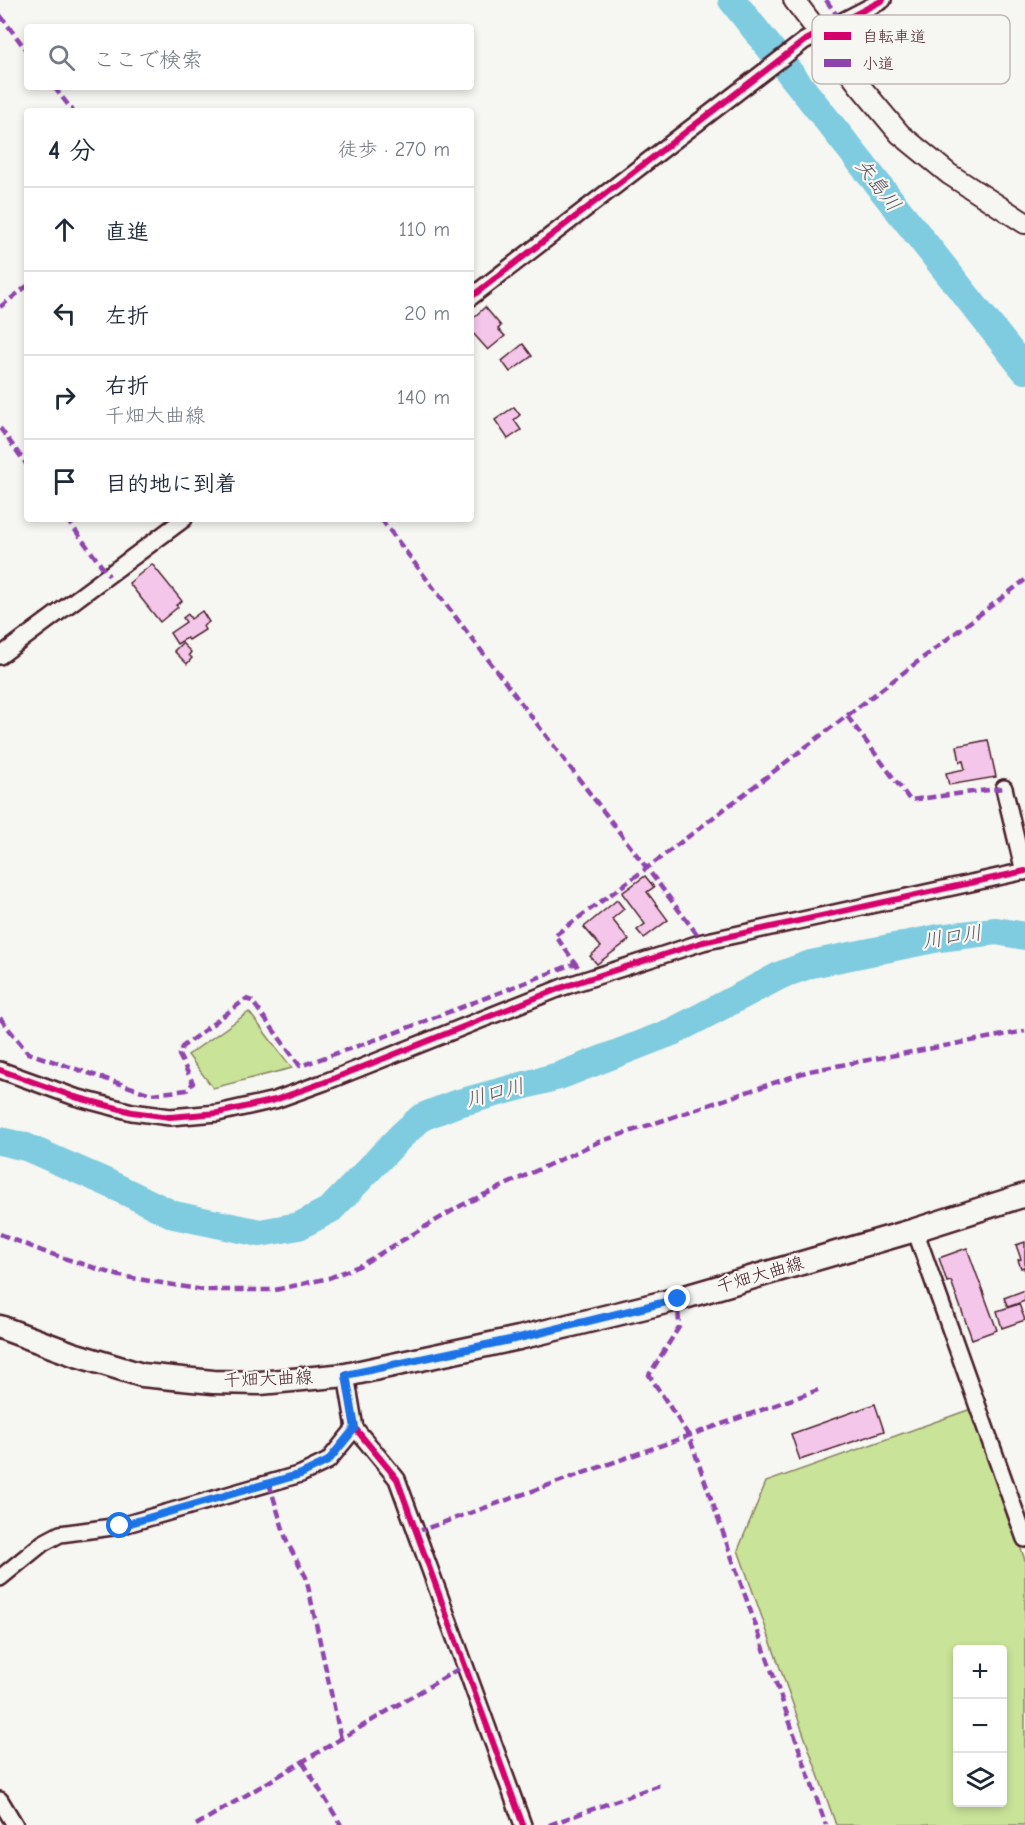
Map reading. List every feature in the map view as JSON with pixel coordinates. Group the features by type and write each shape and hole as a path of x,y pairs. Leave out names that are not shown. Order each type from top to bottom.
{"main road":[{"name":"千畑大曲線","path":"0,1327 73,1354 142,1375 213,1382 260,1383 346,1375 519,1338 678,1299 915,1230 1025,1195"}],"street":[{"path":"474,295 747,83 812,37 794,0"},
{"path":"854,15 883,0"},
{"path":"858,84 900,134 949,174 1025,223"},
{"path":"0,656 180,522"},
{"path":"0,1070 75,1097 132,1112 170,1117 218,1113 275,1100 563,987 703,942 1024,872 1004,788"},
{"path":"915,1230 1025,1539"},
{"path":"346,1375 355,1428 397,1479 524,1825"},
{"path":"0,1578 43,1543 60,1534 120,1526 301,1474 328,1461 355,1428"},
{"path":"0,1800 15,1825"}],"green space":[{"path":"249,1012 292,1068 213,1088 188,1055"},
{"path":"971,1409 1025,1560 1025,1825 836,1825 738,1550 766,1482"}],"building":[{"path":"485,307 501,326 498,329 505,336 488,350 474,334 474,317"},
{"path":"523,344 532,356 510,372 502,361"},
{"path":"514,407 520,415 514,420 521,430 508,439 495,420"},
{"path":"152,564 182,601 160,622 129,583"},
{"path":"202,611 209,622 203,626 205,630 177,644 170,633 186,622 183,618 188,614 191,619"},
{"path":"182,643 191,652 189,655 192,658 187,664 174,651"},
{"path":"988,740 996,777 949,785 946,773 965,769 963,761 960,762 957,746"},
{"path":"645,876 654,887 647,892 668,920 644,938 637,930 645,924 622,893"},
{"path":"617,900 624,909 612,919 629,940 597,964 590,956 601,947 584,927"},
{"path":"1025,1242 1025,1271 1018,1260 1021,1259 1016,1245"},
{"path":"967,1248 997,1330 972,1339 951,1281 947,1282 939,1258"},
{"path":"1025,1290 1025,1301 1008,1307 1004,1298"},
{"path":"1019,1304 1025,1320 1002,1328 997,1311"},
{"path":"875,1404 884,1431 800,1460 791,1434"}],"waterway":[{"name":"矢島川","path":"732,0 1025,370"},
{"name":"川口川","path":"0,1141 26,1147 174,1215 260,1233 299,1226 331,1209 422,1117 455,1104 559,1076 672,1032 781,975 811,964 939,938 996,931 1025,936"}],"marked path":[{"path":"826,0 837,15"},
{"path":"0,15 24,47"},
{"path":"56,90 71,108"},
{"path":"0,307 24,288"},
{"path":"0,428 24,461"},
{"path":"69,522 109,576"},
{"path":"383,522 703,942"},
{"path":"578,967 555,935 647,868 1025,580"},
{"path":"847,716 910,800 1004,788"},
{"path":"0,1018 28,1053 151,1094 187,1090 193,1083 179,1055 182,1047 246,999 252,1001 300,1066 389,1035 576,963"},
{"path":"0,1234 42,1251 120,1276 203,1290 275,1290 329,1278 359,1266 462,1205 596,1143 809,1071 1025,1031"},
{"path":"678,1299 679,1327 649,1375 689,1436 826,1825"},
{"path":"416,1532 818,1390"},
{"path":"269,1483 287,1542 306,1577 341,1739"},
{"path":"196,1825 465,1665"},
{"path":"303,1762 341,1825"},
{"path":"549,1825 659,1785"}],"cycle path":[{"path":"854,15 883,0"},
{"path":"474,295 812,37"},
{"path":"0,1070 75,1097 132,1112 170,1117 218,1113 275,1100 563,987 703,942 1025,871"},
{"path":"346,1375 355,1428 397,1479 523,1825"}],"route":[{"path":"120,1526 301,1474 328,1461 355,1428 346,1375 519,1338 678,1299"}]}
